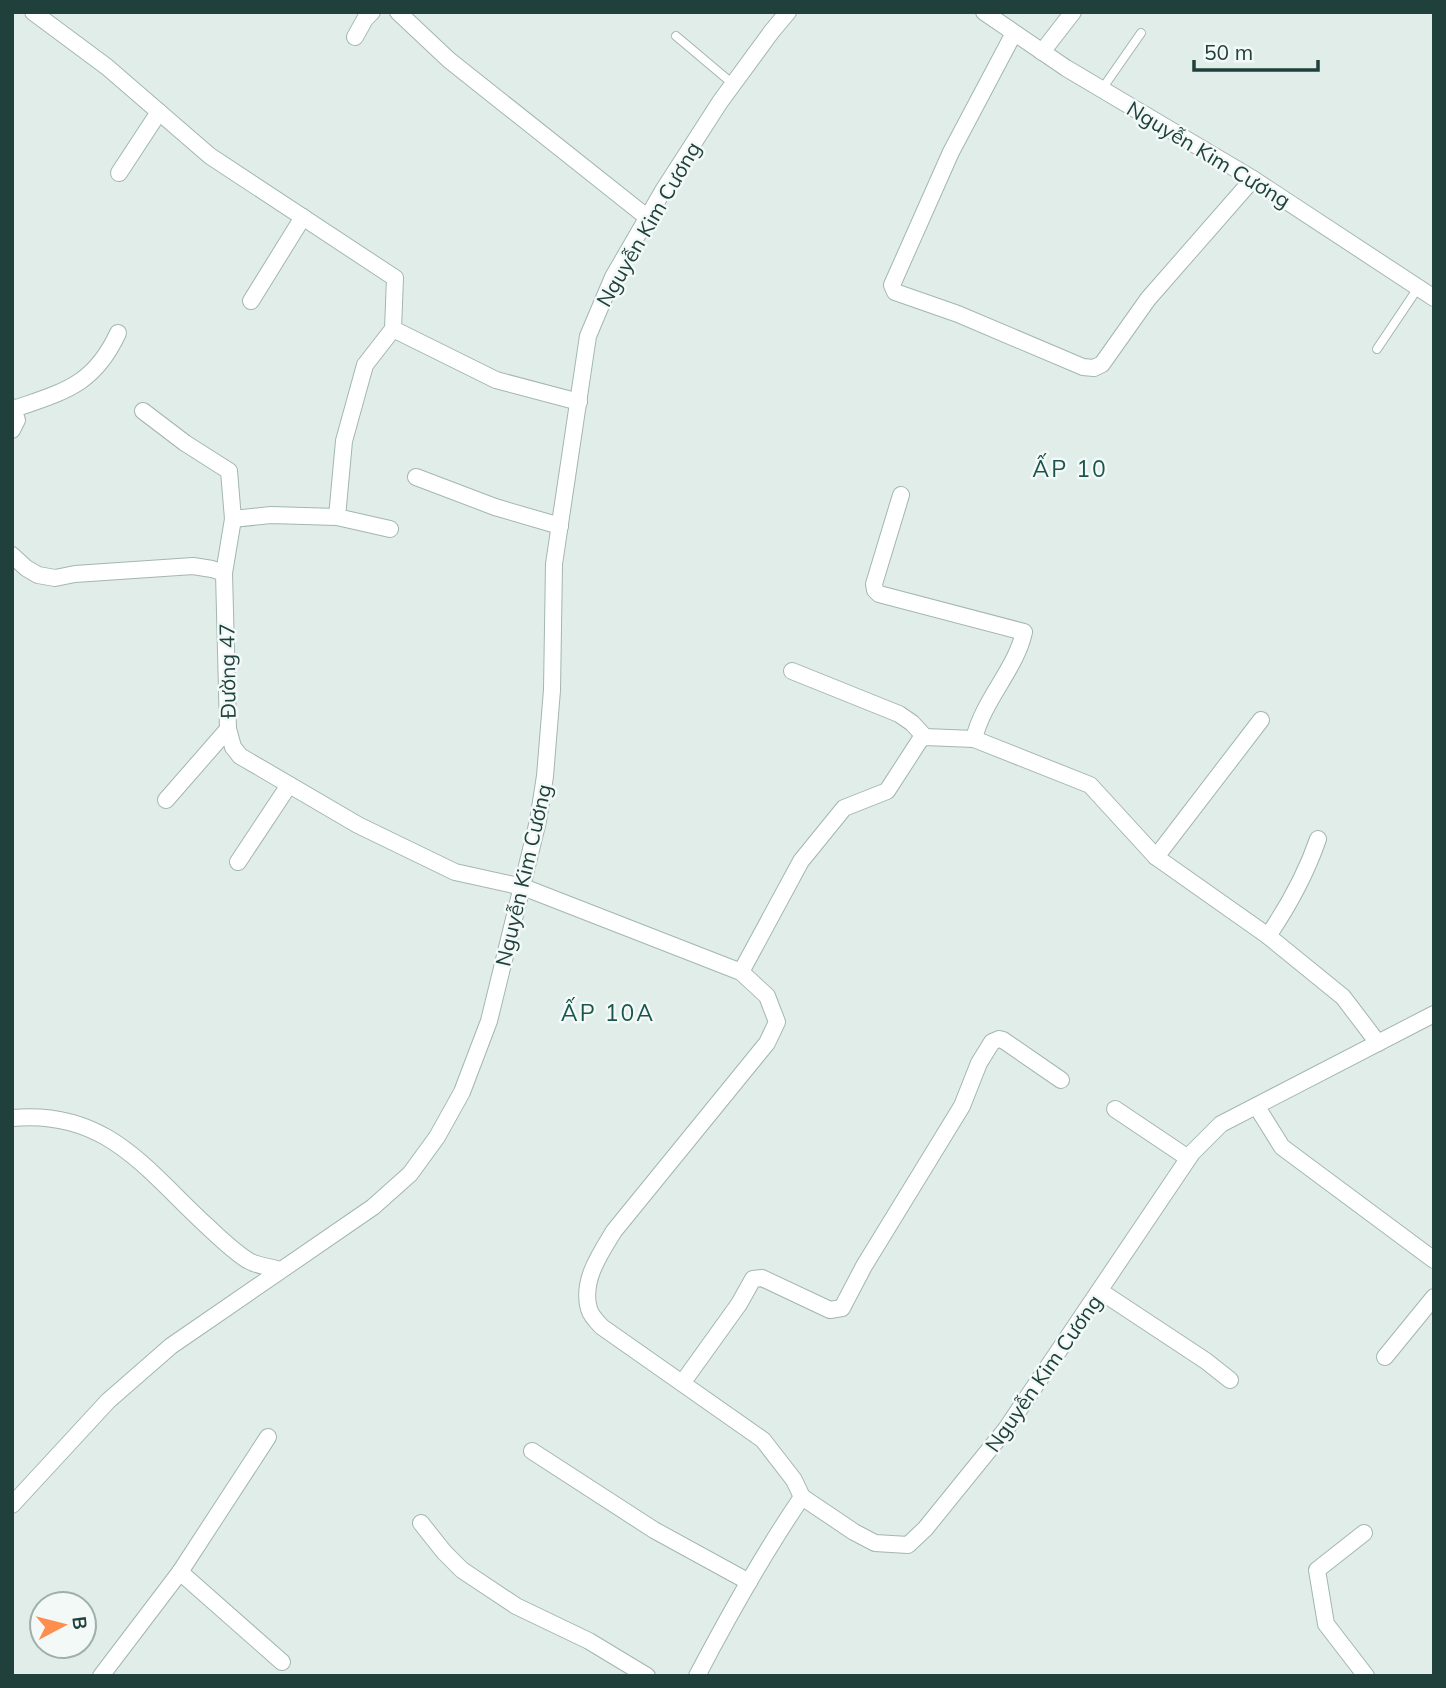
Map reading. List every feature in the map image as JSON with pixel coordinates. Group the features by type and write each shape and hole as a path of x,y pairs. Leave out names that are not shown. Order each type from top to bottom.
{"street":[{"path":"33,12 107,67 211,156 395,278 393,329 365,365 344,441 337,517"},
{"path":"355,37 372,12"},
{"path":"398,12 449,60 648,218"},
{"name":"Nguyễn Kim Cương","path":"12,1505 108,1401 171,1346 373,1207 410,1174 437,1137 462,1092 489,1021 538,821 545,776 552,690 554,564 588,335 613,277 648,218 733,84 788,12"},
{"name":"Nguyễn Kim Cương","path":"984,12 1042,52 1253,179 1434,298"},
{"path":"1042,52 1073,12"},
{"path":"1014,33 951,152 892,285 895,292 958,314 1083,367 1094,368 1102,363 1148,299 1253,179"},
{"path":"119,173 159,112"},
{"path":"251,301 303,218"},
{"path":"393,329 496,380 579,402"},
{"path":"12,430 17,420 13,408 70,389 88,377 108,353 118,333"},
{"name":"Đường 47","path":"143,411 185,443 229,471 233,519 224,573 228,729 233,747 240,756 358,825 455,872 523,887 741,972"},
{"path":"416,477 495,507 560,526"},
{"path":"901,495 874,584 875,590 879,594 1024,632 1019,648 979,720 974,739"},
{"path":"233,519 271,515 337,517 390,529"},
{"path":"12,555 38,575 55,578 75,574 193,566 224,573"},
{"path":"792,671 899,713 925,737"},
{"path":"1156,857 1261,720"},
{"path":"166,800 228,729"},
{"path":"697,1676 749,1582 802,1497 794,1480 763,1440 602,1327 589,1311 587,1292 595,1263 614,1231 767,1043 777,1022 767,996 741,972 801,861 844,808 887,790 920,740 925,737 974,739 1090,785 1156,857 1268,936 1343,997 1378,1043"},
{"path":"238,862 289,785"},
{"path":"1268,936 1287,907 1310,862 1318,839"},
{"name":"Nguyễn Kim Cương","path":"802,1497 875,1543 908,1545 925,1529 1006,1429 1188,1158 1221,1124 1434,1014"},
{"path":"682,1382 757,1277 830,1310 842,1308 864,1266 962,1106 979,1063 996,1040 1003,1040 1061,1080"},
{"path":"1257,1107 1282,1147 1434,1261"},
{"path":"1115,1109 1188,1158"},
{"path":"12,1118 59,1119 105,1135 130,1151 192,1212 250,1262 280,1270"},
{"path":"1100,1291 1206,1361 1230,1380"},
{"path":"1385,1357 1434,1297"},
{"path":"101,1676 180,1572 268,1437"},
{"path":"532,1451 654,1530 749,1582"},
{"path":"422,1523 462,1570 516,1606 589,1641 647,1676"},
{"path":"1364,1533 1317,1570 1326,1624 1366,1676"},
{"path":"180,1572 282,1662"}],"lane":[{"path":"1102,89 1141,33"},
{"path":"676,36 733,84"},
{"path":"1377,349 1418,288"}],"district":[{"name":"ẤP 10","path":"1070,468"},
{"name":"ẤP 10A","path":"608,1012"}]}
